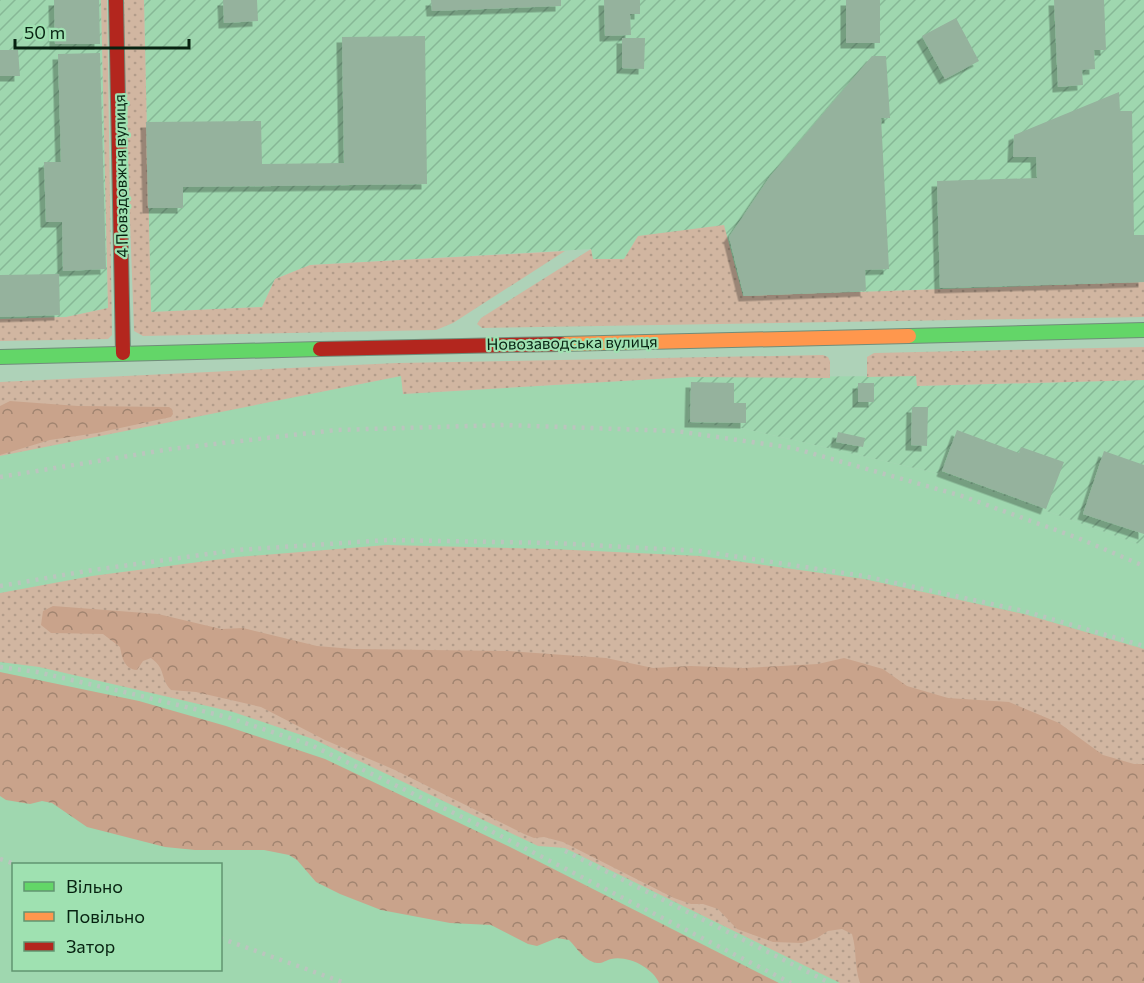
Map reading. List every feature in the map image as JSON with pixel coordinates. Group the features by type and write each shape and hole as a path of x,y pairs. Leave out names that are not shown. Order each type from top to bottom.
{"street":[{"name":"4 Повздовжня вулиця","path":"116,0 123,352"},
{"name":"Новозаводська вулиця","path":"0,357 123,352 1144,330"}],"shaded area":[{"path":"0,0 101,0 108,308 66,317 0,319"},
{"path":"101,0 107,0 112,335 108,339 0,341 0,319 66,317 108,308"},
{"path":"122,0 144,0 151,312 262,307 275,279 310,265 565,251 453,323 436,330 143,336 134,331"},
{"path":"144,0 1144,0 1144,282 743,296 723,225 624,259 592,260 591,249 310,265 275,279 262,307 151,312"},
{"path":"724,225 743,296 1144,282 1144,317 482,328 477,324 481,318 591,249 593,259 624,259 638,236"},
{"path":"1144,347 1144,380 917,386 916,376 867,377 867,357 874,353"},
{"path":"823,355 830,361 830,378 690,377 403,394 401,376 0,456 0,382 397,363"},
{"path":"401,376 403,394 690,377 688,423 737,427 949,476 1144,546 1144,671 0,609 0,455"},
{"path":"916,376 917,386 1144,380 1144,546 949,476 737,427 688,423 690,377"},
{"path":"387,545 700,556 864,579 1024,614 1144,649 1144,983 840,983 565,848 538,846 313,739 233,712 39,667 0,662 0,593 92,576 237,557"},
{"path":"0,615 1056,983 0,983"}],"green space":[{"path":"10,401 78,406 169,407 173,414 171,417 97,433 50,440 0,455 0,406"},
{"path":"53,606 158,614 221,629 243,628 317,646 353,649 508,651 606,658 653,668 691,666 743,668 818,664 844,658 883,669 907,686 948,698 1009,702 1059,723 1103,755 1134,764 1144,764 1144,983 860,983 852,934 842,929 828,931 802,943 773,942 737,929 718,909 674,898 563,842 544,837 534,838 524,834 395,770 325,740 261,707 196,692 171,690 156,662 151,658 143,661 137,670 129,667 124,662 120,647 103,634 51,633 41,625 43,611"},
{"path":"0,672 139,701 226,726 325,759 510,847 779,983 659,983 651,972 632,961 618,958 593,962 569,940 557,938 537,946 528,944 491,925 450,923 381,910 316,882 297,860 289,855 264,850 195,850 165,847 87,827 52,803 42,801 30,804 6,800 0,796"}],"building":[{"path":"54,0 99,0 100,44 55,44"},
{"path":"223,0 257,0 258,21 224,23"},
{"path":"431,0 561,0 561,6 432,11"},
{"path":"604,0 640,0 640,14 630,14 631,35 605,36"},
{"path":"846,0 880,0 880,43 846,43"},
{"path":"1054,0 1104,0 1106,50 1094,50 1095,69 1082,70 1083,85 1058,87"},
{"path":"956,18 979,61 945,79 922,36"},
{"path":"425,36 427,184 183,187 183,208 148,208 146,122 261,121 262,164 344,163 342,37"},
{"path":"622,38 645,38 644,69 622,68"},
{"path":"0,50 18,50 20,76 0,76"},
{"path":"100,53 106,269 63,271 62,222 46,222 44,162 61,162 58,54"},
{"path":"872,56 886,56 890,118 881,118 889,269 865,270 866,291 744,296 729,237 771,175"},
{"path":"1119,92 1120,111 1132,111 1134,235 1144,235 1144,282 940,288 937,181 1037,178 1036,157 1013,157 1014,135"},
{"path":"59,274 60,315 0,317 0,275"},
{"path":"691,382 734,383 734,403 746,403 746,423 690,422"},
{"path":"858,383 874,383 874,402 858,402"},
{"path":"912,407 928,407 927,446 911,445"},
{"path":"957,430 1019,453 1021,447 1064,462 1046,509 942,471"},
{"path":"838,432 865,438 863,447 836,442"},
{"path":"1104,451 1144,465 1144,534 1083,514"}],"railway":[{"path":"0,477 171,449 336,430 504,425 676,431 793,448 962,496 1078,538 1144,566"},
{"path":"0,586 93,570 237,550 388,540 553,543 700,551 864,576 1024,611 1144,646"},
{"path":"0,667 37,672 227,717 311,745 479,825 791,983"},
{"path":"565,851 830,983"},
{"path":"0,859 12,863"},
{"path":"222,939 345,983"}],"traffic: fast":[{"path":"909,336 1144,330"},
{"path":"0,357 320,349"}],"traffic: slow":[{"path":"561,344 909,336"}],"traffic: jam":[{"path":"116,0 123,353"},
{"path":"320,349 561,344"}]}
